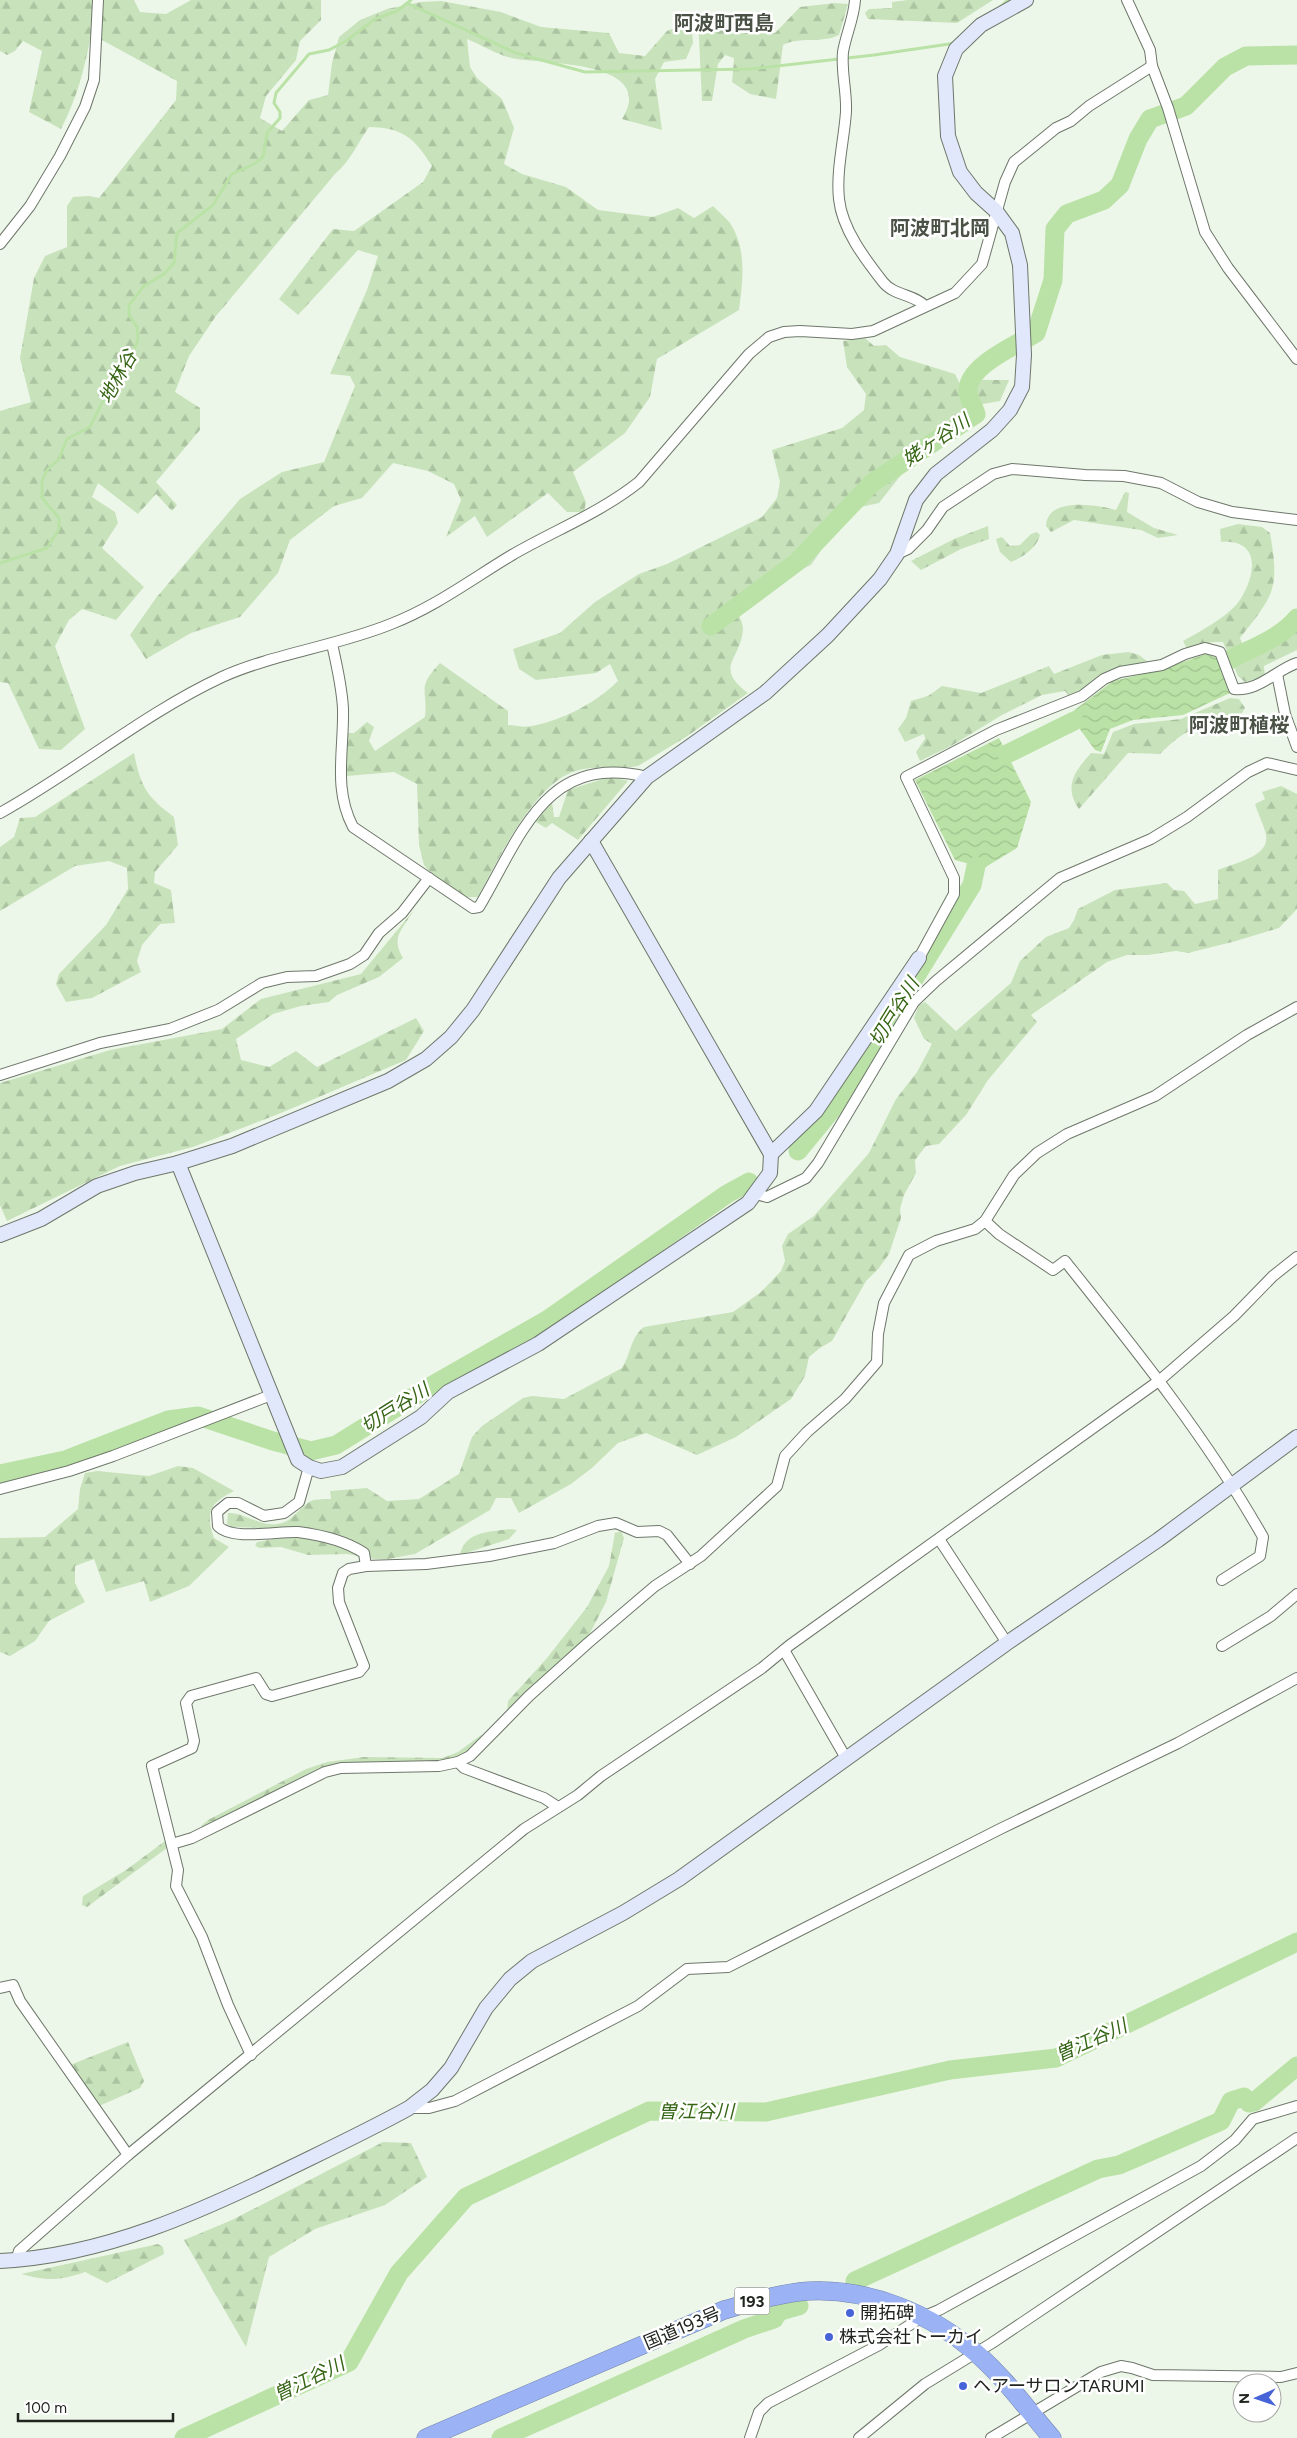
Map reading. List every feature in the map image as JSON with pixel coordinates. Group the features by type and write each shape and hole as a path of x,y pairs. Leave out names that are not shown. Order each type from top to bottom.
{"highway":[{"name":"国道193号","path":"437,2436 724,2310 768,2297 810,2291 852,2294 890,2303 944,2328 976,2353 1002,2379 1052,2438"}],"street":[{"path":"0,244 30,206 60,156 85,107 94,80 98,0"},
{"path":"855,0 844,51 842,70 846,99 839,198 842,215 862,255 885,285 896,293 921,302 925,306"},
{"path":"0,1235 41,1219 96,1186 232,1146 378,1085 426,1059 451,1037 473,1010 559,878 648,777 765,693 828,635 880,579 897,554 916,500 936,474 992,430 1010,410 1022,387 1024,355 1020,265 1012,233 960,172 948,136 945,76 956,49 981,25 1026,0"},
{"path":"1127,0 1150,50 1152,66 1169,112 1205,232 1228,268 1297,359"},
{"path":"0,813 184,696 224,676 332,644 391,624 440,602 513,555 581,521 617,499 639,482 749,354 769,337 784,332 800,331 852,334 873,331 955,293 982,264 996,212 1014,162 1056,128 1071,121 1089,106 1152,66"},
{"path":"897,554 908,549 927,530 943,507 993,474 1012,470 1124,476 1161,482 1198,502 1232,512 1297,520"},
{"path":"332,644 339,672 343,710 340,766 344,811 353,828 368,840 473,908 479,907 530,820 548,798 567,783 602,773 630,773 648,777"},
{"path":"771,1154 816,1111 919,958 954,894 954,878 906,777 996,730 1082,696 1104,679 1120,672 1162,665 1185,654 1205,648 1220,652 1234,689 1239,690 1266,681 1297,663"},
{"path":"1278,674 1285,714 1297,747"},
{"path":"756,1194 767,1197 806,1178 818,1163 914,1002 936,981 1060,878 1151,839 1187,818 1248,772 1266,763 1297,769"},
{"path":"178,1163 298,1460 309,1468 321,1471 342,1467 421,1417 448,1392 538,1344 748,1203 770,1173 771,1154 591,841"},
{"path":"0,1075 100,1043 170,1030 218,1010 262,983 288,977 316,976 350,964 364,955 379,933 402,913 429,878"},
{"path":"172,1844 192,1838 324,1772 342,1768 439,1766 458,1762 470,1756 529,1696 588,1643 655,1586 690,1564 743,1519 776,1486 785,1456 806,1432 845,1399 877,1362 878,1334 884,1303 909,1255 936,1241 975,1229 985,1221 1014,1175 1037,1153 1067,1134 1155,1096 1247,1035 1297,1007"},
{"path":"985,1221 999,1234 1052,1270 1065,1262 1160,1380 1233,1485 1263,1537 1264,1545 1260,1556 1222,1580"},
{"path":"16,2261 19,2251 128,2155 524,1829 762,1668 784,1650 1160,1380 1234,1316 1273,1276 1297,1257"},
{"path":"0,1489 69,1471 113,1456 272,1395"},
{"path":"0,2262 54,2256 114,2241 171,2222 221,2202 409,2108 432,2090 451,2068 486,2008 510,1979 532,1961 623,1913 679,1879 1007,1643 1158,1540 1297,1437"},
{"path":"309,1468 299,1502 284,1513 264,1516 238,1504 228,1503 217,1512 218,1526 230,1533 297,1532 323,1536 350,1544 364,1553 366,1566"},
{"path":"251,2055 228,2005 202,1937 176,1886 178,1870 152,1766 192,1748 194,1741 186,1703 191,1696 256,1678 266,1694 272,1696 359,1672 364,1666 339,1602 338,1588 343,1573 349,1569 366,1566 426,1564 489,1556 554,1543 598,1526 616,1523 637,1532 659,1531 667,1535 690,1564"},
{"path":"939,1539 1007,1643"},
{"path":"1222,1646 1271,1616 1297,1594"},
{"path":"784,1650 846,1760"},
{"path":"409,2108 429,2108 455,2101 638,2006 687,1969 728,1967 1000,1829 1178,1743 1297,1678"},
{"path":"458,1762 464,1768 544,1798 558,1807"},
{"path":"0,1988 13,1985 20,2001 128,2155"},
{"path":"750,2438 759,2412 768,2403 879,2345 922,2317 939,2310 1201,2166 1235,2140 1253,2119 1297,2106"},
{"path":"859,2438 925,2384 976,2353 1297,2138"},
{"path":"991,2438 1032,2415 1100,2372 1120,2366 1153,2375 1281,2377 1297,2373"}],"green space":[{"path":"0,0 134,0 140,12 166,14 191,0 321,0 321,20 300,41 296,60 266,96 260,118 282,131 309,100 328,95 332,63 339,37 360,20 387,9 421,2 441,1 501,12 541,27 609,33 619,53 645,56 667,31 691,21 693,43 686,59 664,62 655,79 662,130 622,119 629,100 625,86 612,76 594,69 511,58 467,39 470,67 477,78 502,99 514,128 504,164 522,174 566,187 598,210 653,217 678,208 694,218 713,206 730,223 739,243 742,265 742,288 739,310 657,359 650,397 625,433 573,472 586,502 584,512 567,512 548,493 487,537 475,516 446,537 461,500 454,484 428,471 393,463 362,498 334,506 290,540 278,573 240,617 191,633 146,659 130,635 156,598 240,499 282,472 324,462 355,386 350,376 330,374 367,290 378,256 358,250 298,315 279,299 333,229 354,231 423,182 432,166 419,148 407,136 400,132 369,127 354,152 216,316 189,356 175,392 200,408 200,430 156,482 177,505 172,511 156,494 138,514 98,483 92,497 115,512 118,523 102,548 144,587 116,620 82,609 69,620 55,646 85,729 61,750 39,749 8,683 0,682 0,411 31,402 20,358 34,278 45,256 67,247 67,206 73,197 89,196 99,198 176,100 177,81 91,34 80,83 61,129 29,112 42,51 23,41 15,51 7,55 0,51"},
{"path":"908,0 993,0 957,23 868,19 865,13 869,9 892,8 892,2"},
{"path":"835,3 848,4 839,35 825,39 790,42 783,45 776,99 750,94 732,82 734,58 725,55 718,64 712,101 702,101 698,18 737,26 738,33 775,33 800,7"},
{"path":"865,338 874,346 886,345 900,357 955,374 960,384 979,380 1009,380 1000,401 983,404 940,424 940,433 909,465 879,503 856,508 835,530 811,565 733,603 741,619 743,629 732,663 732,676 748,693 686,737 638,766 616,769 617,778 628,781 578,840 552,823 546,828 534,821 552,802 554,817 559,817 568,790 603,779 603,767 576,771 561,778 546,790 519,825 478,897 465,897 428,870 424,865 419,845 417,784 394,772 347,776 345,774 348,733 354,733 367,722 374,727 369,741 375,751 425,717 425,684 440,663 508,711 508,725 526,727 555,720 578,710 600,696 618,681 610,664 596,673 536,680 519,669 513,649 560,633 595,602 639,574 667,564 762,517 777,498 780,482 772,450 842,428 864,410 866,394 847,367 843,341"},
{"path":"1125,492 1129,493 1127,512 1154,528 1178,535 1158,538 1141,530 1074,520 1051,532 1046,526 1049,516 1055,510 1064,506 1086,505 1116,510"},
{"path":"1238,524 1262,527 1270,533 1273,552 1274,579 1272,590 1267,601 1240,638 1247,655 1291,631 1297,625 1297,650 1264,666 1265,676 1245,682 1238,676 1223,642 1213,642 1187,649 1183,641 1226,614 1237,604 1248,584 1252,563 1250,554 1244,547 1235,543 1221,542 1220,529"},
{"path":"988,526 989,539 961,549 921,570 911,561 954,539"},
{"path":"1037,532 1040,535 1036,544 1020,558 1011,562 1000,552 996,539 1002,537 1010,546 1020,545 1031,534"},
{"path":"1129,652 1139,655 1151,664 1113,670 1069,696 1065,691 1042,695 1002,715 951,746 920,761 916,752 925,739 924,734 905,742 898,729 906,718 911,701 928,696 942,686 981,693 1049,666 1054,674 1102,655"},
{"path":"1230,698 1239,699 1245,708 1242,713 1188,731 1160,754 1128,753 1079,809 1072,793 1073,779 1080,766 1091,753 1104,754 1113,732 1134,724 1181,719"},
{"path":"134,753 139,774 146,790 157,803 174,817 178,845 155,872 154,883 171,890 175,923 160,924 142,945 137,961 141,972 92,998 66,1002 56,984 59,974 106,925 128,889 127,868 109,861 75,866 0,911 0,847 14,837 20,818 35,817"},
{"path":"1281,786 1297,794 1297,909 1279,928 1236,941 1188,953 1176,951 1148,955 1127,955 1107,962 1031,1015 1037,1022 988,1080 966,1115 939,1144 926,1146 915,1160 916,1173 904,1195 900,1209 901,1218 889,1254 866,1281 832,1341 809,1357 805,1376 791,1399 736,1437 697,1455 646,1433 618,1443 592,1468 571,1484 519,1513 511,1498 496,1498 490,1510 415,1554 388,1559 375,1559 347,1554 308,1555 281,1547 260,1548 255,1546 257,1542 281,1538 287,1529 232,1527 227,1524 228,1513 234,1513 267,1524 282,1523 290,1519 311,1501 331,1499 330,1491 367,1488 387,1501 419,1499 459,1474 472,1437 482,1426 523,1398 532,1396 564,1399 622,1368 633,1341 644,1327 733,1312 761,1292 781,1271 785,1261 782,1246 788,1234 814,1216 869,1153 896,1099 917,1072 932,1044 924,1039 914,1018 919,1005 925,1002 956,1031 1011,983 1020,961 1046,937 1069,928 1078,909 1115,890 1167,883 1174,890 1184,891 1195,904 1218,899 1218,870 1250,858 1257,854 1266,843 1264,827 1255,804 1265,799 1262,792"},
{"path":"414,910 399,933 399,951 403,958 379,977 337,995 329,1002 301,1006 273,1014 236,1039 241,1060 269,1067 296,1051 317,1067 416,1018 424,1031 406,1060 281,1113 193,1147 120,1166 7,1221 0,1205 0,1083 110,1050 222,1029 261,999 361,974"},
{"path":"178,1466 193,1468 234,1491 215,1504 210,1515 214,1538 229,1547 189,1586 150,1602 144,1581 106,1592 94,1559 75,1566 75,1583 85,1602 49,1621 35,1641 10,1656 0,1652 0,1538 45,1537 78,1509 80,1489 85,1473 97,1471 149,1476"},
{"path":"517,1530 509,1539 460,1555 467,1541 472,1537 486,1532"},
{"path":"621,1531 624,1538 606,1602 588,1637 507,1714 508,1701 547,1658 587,1607 609,1566 615,1533"},
{"path":"481,1735 485,1737 470,1750 447,1761 346,1763 325,1767 205,1828 201,1826 208,1820 306,1769 327,1762 364,1757 443,1758 458,1752"},
{"path":"165,1841 167,1848 87,1907 82,1905 83,1896 126,1870"},
{"path":"128,2042 144,2081 140,2088 99,2106 70,2065"},
{"path":"383,2142 411,2143 427,2177 385,2205 315,2229 269,2257 246,2347 184,2240 232,2220"},
{"path":"158,2244 163,2247 164,2254 107,2283 85,2272 53,2279 21,2274"}],"water":[{"path":"1206,654 1217,658 1230,693 1183,715 1133,720 1110,729 1101,752 1095,750 1074,721 1072,712 1113,681 1160,670"},
{"path":"999,738 1031,802 1017,848 984,868 955,860 915,780"}],"waterway":[{"name":"地林谷","path":"0,563 47,548 59,529 59,518 42,498 42,481 47,470 59,459 67,439 90,427 102,403 126,368 138,340 137,327 129,315 129,305 144,286 164,274 174,263 177,233 213,205 232,174 254,164 263,157 267,133 280,118 280,112 274,103 276,93 309,54 329,50 346,41 375,19 397,11 411,0"},
{"path":"999,8 1008,0"},
{"path":"409,4 516,53 585,72 750,69 874,55 956,43"},
{"name":"姥ヶ谷川","path":"711,626 797,562 872,483 976,414 968,392 970,382 975,374 994,357 1036,333 1053,280 1055,229 1067,214 1104,200 1120,185 1138,139 1150,119 1186,106 1225,67 1246,56 1297,55"},
{"name":"切戸谷川","path":"1229,660 1275,637 1297,618"},
{"name":"切戸谷川","path":"1007,754 1074,721"},
{"name":"切戸谷川","path":"798,1151 839,1101 972,885 976,866"},
{"name":"切戸谷川","path":"0,1474 65,1460 168,1420 198,1416 273,1441 311,1451 336,1445 431,1386 547,1320 727,1194 749,1182"},
{"name":"曽江谷川","path":"184,2438 349,2362 399,2273 466,2197 649,2111 766,2112 950,2070 1056,2058 1297,1942"},
{"path":"855,2281 1098,2169 1119,2165 1221,2121 1231,2101 1244,2097 1249,2103 1254,2102 1297,2066"},
{"path":"501,2438 744,2329 774,2319 781,2311 799,2306"}],"place":[{"name":"開拓碑","path":"850,2313"},
{"name":"株式会社トーカイ","path":"829,2337"},
{"name":"ヘアーサロンTARUMI","path":"963,2386"}],"district":[{"name":"阿波町西島","path":"724,23"},
{"name":"阿波町北岡","path":"940,228"},
{"name":"阿波町植桜","path":"1239,725"}]}
